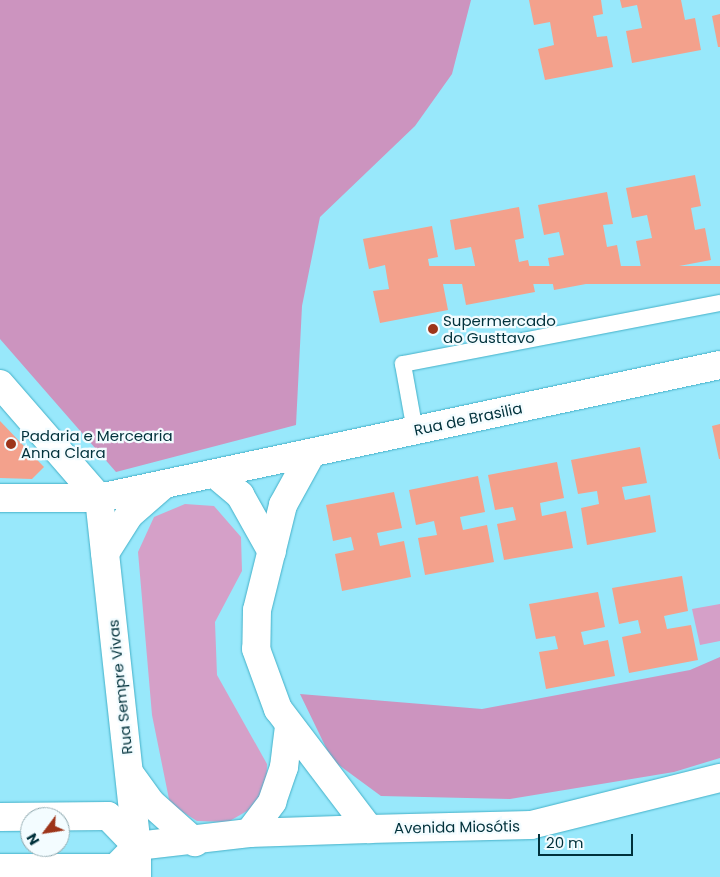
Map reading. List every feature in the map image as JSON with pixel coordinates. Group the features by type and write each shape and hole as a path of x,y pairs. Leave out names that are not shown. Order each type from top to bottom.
{"street":[{"name":"Rua de Brasilia","path":"0,498 99,498 720,365"},
{"path":"0,384 99,498"},
{"path":"311,454 283,505 257,610 256,649 278,709 368,829"},
{"path":"215,474 240,495 272,552"},
{"path":"105,553 129,515 164,484"},
{"name":"Rua Sempre Vivas","path":"99,498 137,846 137,877"},
{"path":"249,833 272,802 284,767 289,726"},
{"path":"129,773 152,803 194,842"},
{"name":"Avenida Miosótis","path":"137,846 194,842 249,833 532,825 720,778"},
{"path":"0,817 108,816 137,846 116,868 0,868"}],"lane":[{"path":"415,431 403,364 720,303"}],"shaded area":[{"path":"0,0 471,0 452,74 415,126 320,217 302,306 296,425 116,472 0,339"},
{"path":"185,504 214,506 241,537 242,571 215,622 217,675 267,764 266,800 228,822 197,821 170,804 152,715 138,552 154,517"},
{"path":"720,604 720,641 700,645 692,609"},
{"path":"720,657 720,758 674,772 510,799 381,796 332,760 300,694 482,709 690,670"}],"building":[{"path":"529,0 601,0 603,14 593,16 597,37 607,36 613,67 545,80 538,49 554,45 550,22 534,25"},
{"path":"620,0 681,0 685,20 695,18 701,50 632,63 626,31 642,28 637,5 622,8"},
{"path":"720,14 720,47 718,47 712,16"},
{"path":"695,175 701,206 691,208 695,230 705,228 711,260 642,273 636,241 652,238 647,215 632,218 626,188"},
{"path":"607,192 613,224 603,225 607,247 617,245 623,277 554,290 548,258 564,255 559,232 544,235 538,205"},
{"path":"519,207 524,238 515,240 519,262 528,260 535,292 466,305 460,273 476,270 471,247 455,250 450,220"},
{"path":"432,226 438,257 428,259 432,280 442,279 448,310 380,323 373,291 389,289 385,265 369,269 363,239"},
{"path":"389,266 720,266 720,284 389,284"},
{"name":"Padaria e Mercearia Anna Clara","path":"0,421 44,467 32,479 0,478"},
{"path":"720,424 720,459 719,459 712,426"},
{"path":"640,447 647,483 622,487 625,500 650,495 656,532 587,545 581,508 599,504 597,491 578,494 571,460"},
{"path":"557,462 564,498 540,503 542,516 566,511 573,548 504,560 497,524 516,520 513,507 495,510 488,475"},
{"path":"478,476 485,512 460,517 463,530 487,525 494,562 425,575 418,538 437,535 434,521 416,525 409,490"},
{"path":"394,492 402,528 377,533 380,546 404,541 411,577 342,591 335,554 354,550 351,537 333,541 326,505"},
{"path":"682,576 688,611 664,616 667,629 691,625 698,660 629,673 622,637 641,633 638,620 619,624 612,588"},
{"path":"598,592 605,627 581,632 584,645 608,640 615,676 546,689 539,652 558,649 555,636 536,639 529,604"}],"place":[{"name":"Supermercado do Gusttavo","path":"433,329"},
{"name":"Padaria e Mercearia Anna Clara","path":"11,444"}]}
